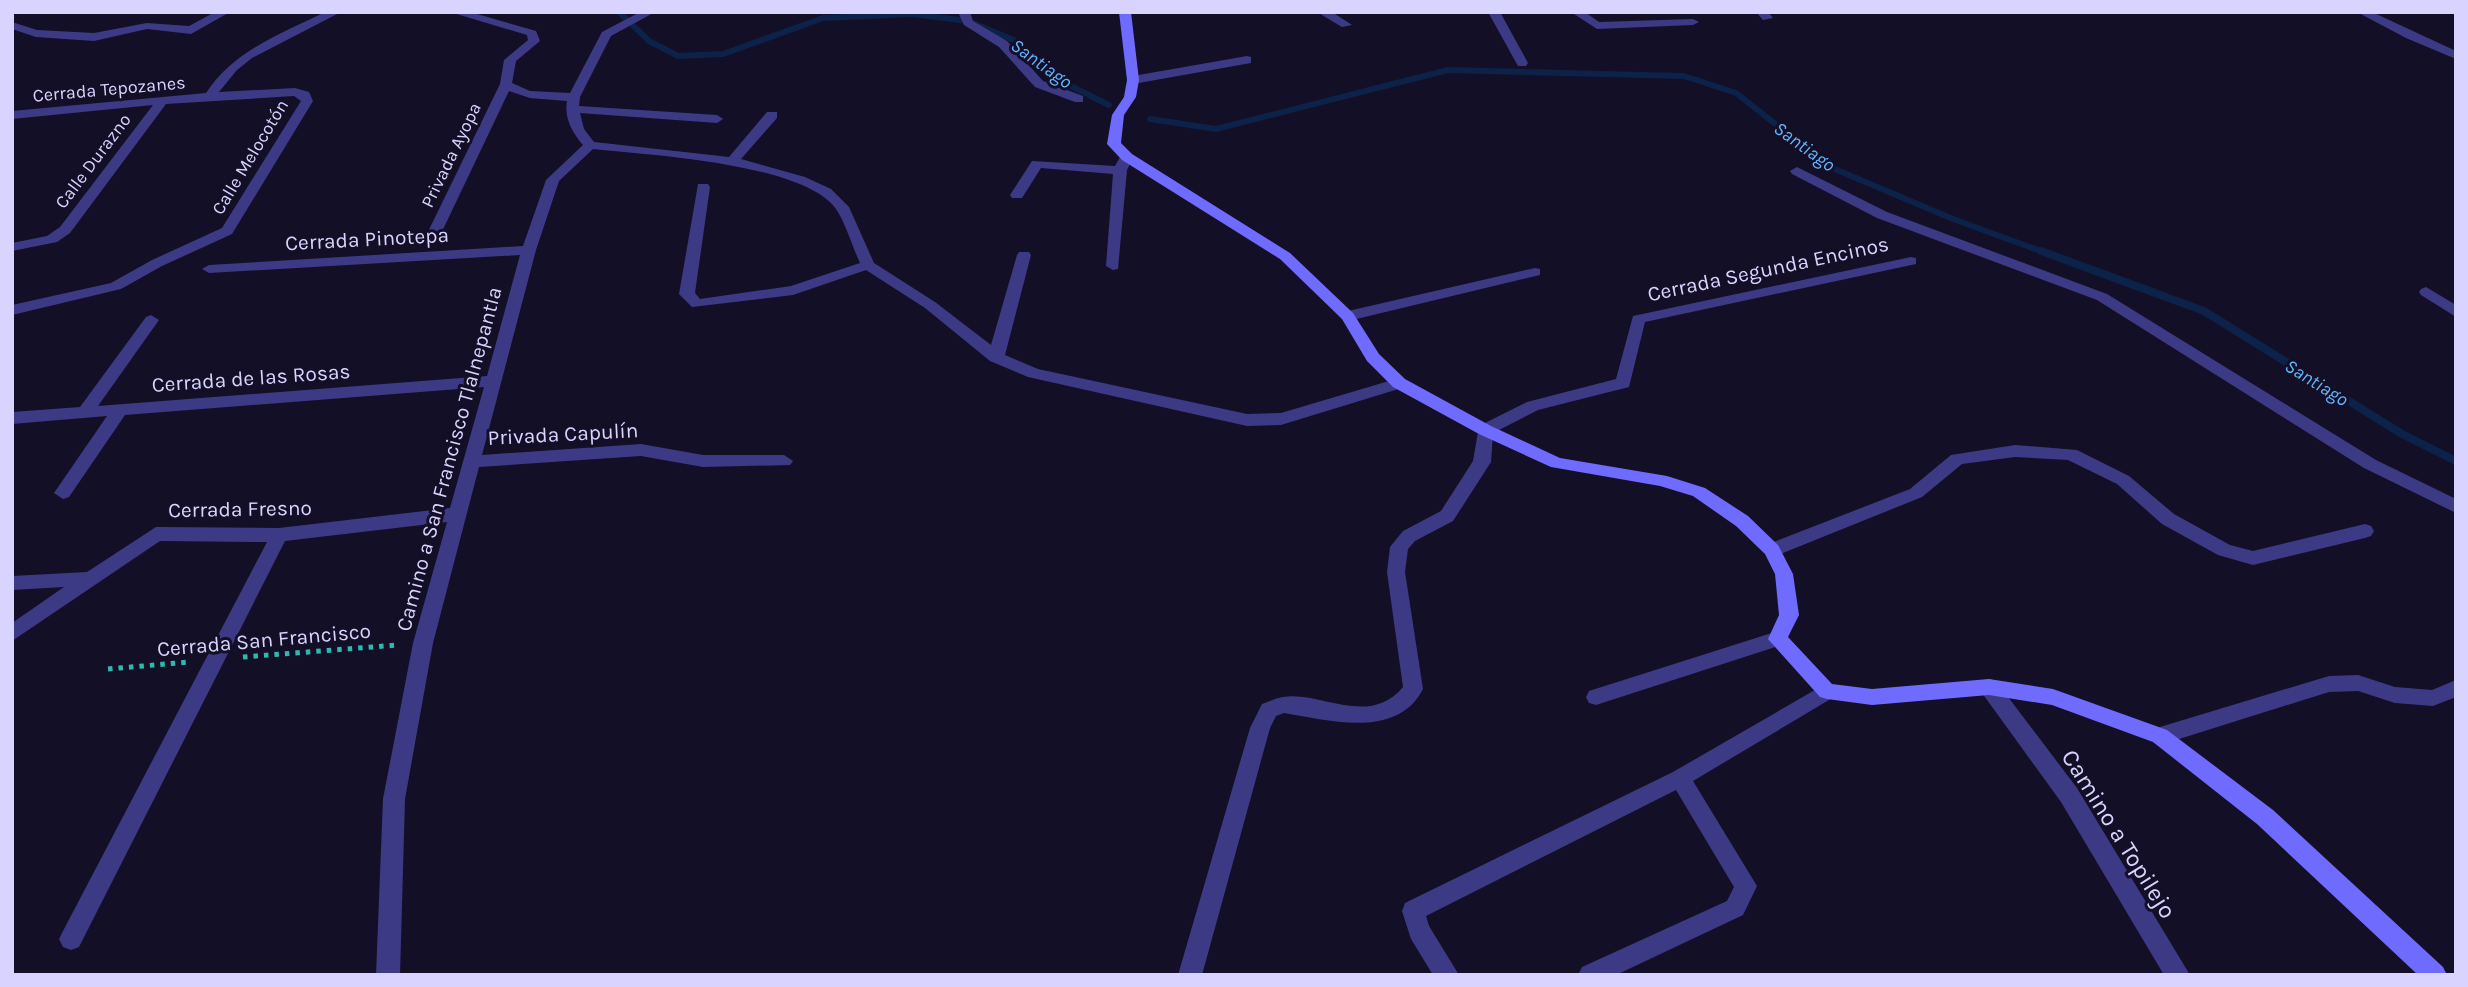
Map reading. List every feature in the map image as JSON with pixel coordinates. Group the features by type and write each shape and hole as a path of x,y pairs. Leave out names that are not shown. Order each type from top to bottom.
{"main road":[{"path":"1125,12 1133,80 1130,96 1118,115 1114,130 1114,144 1123,163 1285,256 1348,316 1373,357 1399,383 1485,430 1557,463 1661,480 1699,492 1742,521 1772,550 1784,574 1788,615 1778,639 1827,691 1872,697 1989,687 2053,697 2160,736 2265,817 2432,974"}],"street":[{"path":"12,25 36,33 94,37 147,26 191,30 224,12"},
{"path":"209,96 218,80 235,63 335,12"},
{"name":"Privada Ayopa","path":"430,242 506,84 510,60 534,41 532,33 456,12"},
{"path":"649,12 606,34 573,103 578,130 590,145 732,161 800,180 826,192 842,207 868,265 930,305 996,357 1034,373 1247,420 1281,419 1399,383"},
{"path":"964,12 968,23 1003,44 1039,84 1079,99"},
{"path":"1323,12 1346,24"},
{"path":"1494,12 1522,64"},
{"path":"1577,12 1597,26 1693,22"},
{"path":"2363,12 2456,55"},
{"path":"1133,80 1247,60"},
{"path":"506,84 516,92 573,103 717,120"},
{"name":"Calle Melocotón","path":"12,310 116,286 157,263 227,232 307,101 305,95 295,92 209,96"},
{"name":"Cerrada Tepozanes","path":"12,115 160,104 209,96"},
{"name":"Calle Durazno","path":"12,247 52,239 65,230 160,104"},
{"path":"732,161 772,115"},
{"name":"Camino a San Francisco Tlalnepantla","path":"388,975 394,799 423,643 529,250 553,180 590,145"},
{"path":"1017,195 1037,164 1123,163 1112,266"},
{"path":"1797,172 1882,215 2102,297 2370,464 2456,508"},
{"path":"703,187 687,294 696,304 793,290 868,265"},
{"name":"Cerrada Pinotepa","path":"209,269 529,250"},
{"path":"996,357 1024,255"},
{"name":"Cerrada Segunda Encinos","path":"1485,430 1533,406 1623,383 1638,318 1911,261"},
{"path":"1348,316 1535,272"},
{"path":"2426,292 2456,312"},
{"path":"85,412 150,320"},
{"name":"Cerrada de las Rosas","path":"12,418 492,381"},
{"path":"63,493 121,408"},
{"path":"1190,975 1260,728 1269,710 1284,705 1375,715 1396,708 1413,689 1396,572 1399,547 1409,536 1447,516 1482,462 1485,430"},
{"name":"Privada Capulín","path":"470,462 641,450 703,461 784,461"},
{"path":"1772,550 1916,493 1957,459 2015,451 2071,454 2123,480 2168,519 2224,550 2253,558 2365,531"},
{"name":"Cerrada Fresno","path":"12,633 156,534 279,535 458,514"},
{"path":"71,939 279,535"},
{"path":"12,583 90,579"},
{"path":"1596,697 1778,639"},
{"path":"2160,736 2329,684 2358,683 2395,695 2433,698 2456,688"},
{"name":"Camino a Topilejo","path":"1989,687 2069,795 2152,937 2178,975"},
{"path":"1447,975 1419,930 1413,911 1681,778 1827,691"},
{"path":"1590,975 1735,908 1746,886 1681,778"}],"path":[{"name":"Cerrada San Francisco","path":"108,669 423,643"}],"waterway":[{"name":"Santiago","path":"619,12 649,41 678,56 723,54 823,18 913,14 968,21 1016,41 1063,82 1109,105"},
{"name":"Santiago","path":"1150,119 1216,129 1448,70 1684,76 1736,93 1830,167 1953,219 2046,253"},
{"name":"Santiago","path":"2041,251 2204,311 2402,434 2456,461"}]}
